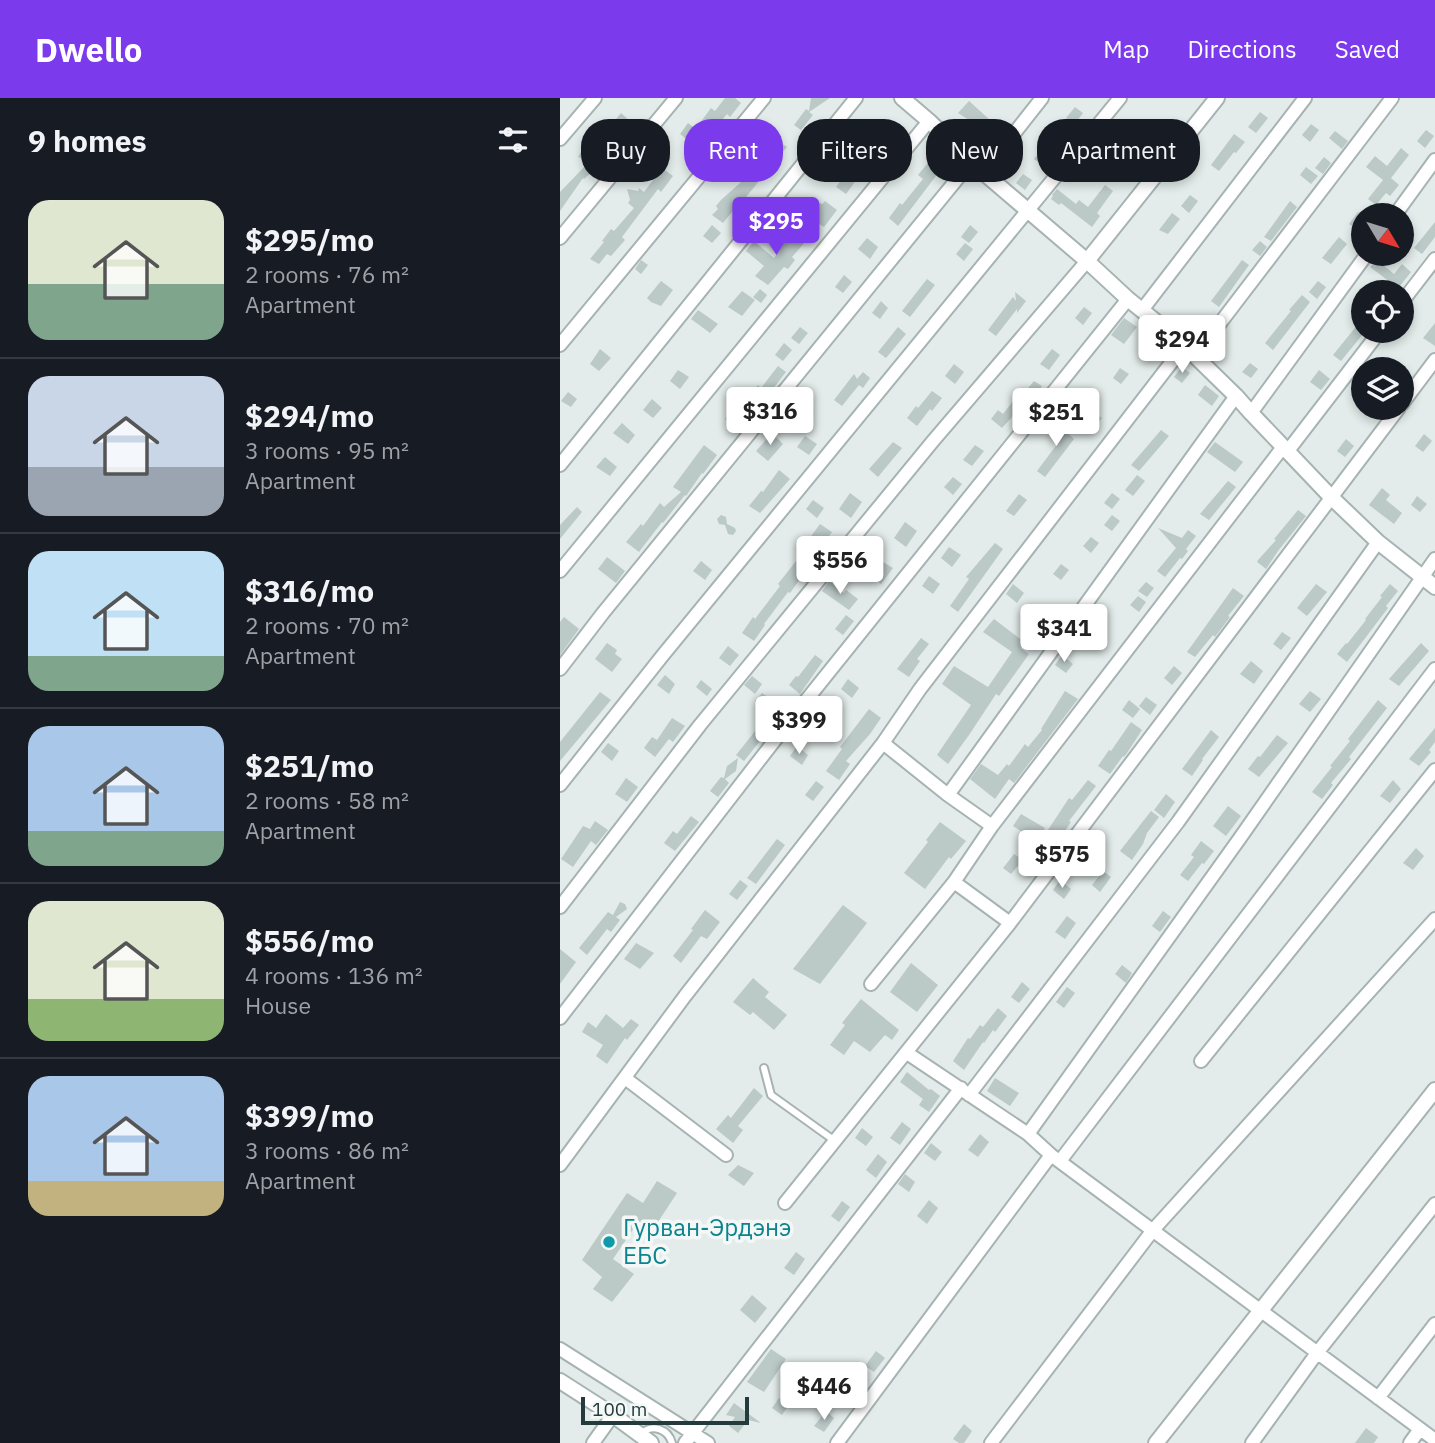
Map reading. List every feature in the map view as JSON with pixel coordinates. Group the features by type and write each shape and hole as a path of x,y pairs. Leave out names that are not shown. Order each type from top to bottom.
{"street":[{"path":"560,139 595,98"},
{"path":"560,238 676,98"},
{"path":"560,345 764,98"},
{"path":"560,465 856,98"},
{"path":"902,98 927,119"},
{"path":"1023,122 1042,98"},
{"path":"560,785 663,655 1120,98"},
{"path":"560,907 699,725 933,441 1087,261 1217,98"},
{"path":"1142,310 1305,98"},
{"path":"560,1165 685,996 883,743 920,689 1392,98"},
{"path":"560,571 926,125"},
{"path":"1404,203 1435,160"},
{"path":"560,669 955,182"},
{"path":"994,182 1189,351 1378,542 1435,587"},
{"path":"1414,286 1435,259"},
{"path":"1251,413 1358,266"},
{"path":"560,1018 792,718 1128,299"},
{"path":"871,984 954,882 992,826 1370,343"},
{"path":"1414,388 1435,360"},
{"path":"948,794 1236,396"},
{"path":"785,1203 1010,923 1389,420"},
{"path":"685,1443 1178,822 1378,542"},
{"path":"1027,1134 1240,838 1435,559"},
{"path":"837,1443 1435,669"},
{"path":"883,743 992,826"},
{"path":"1202,1061 1435,770"},
{"path":"954,882 1010,923"},
{"path":"991,1443 1153,1230 1435,919"},
{"path":"907,1052 1027,1134 1435,1440"},
{"path":"625,1077 726,1155"},
{"path":"1156,1443 1435,1090"},
{"path":"1252,1443 1317,1353 1435,1204"},
{"path":"1378,1398 1435,1324"},
{"path":"560,1349 708,1443"},
{"path":"560,1381 646,1441"},
{"path":"593,1443 612,1415"},
{"path":"1409,1443 1420,1429"}],"lane":[{"path":"764,1068 771,1095 835,1141"},
{"path":"646,1441 646,1430 650,1428 667,1433 672,1443"}],"building":[{"path":"725,98 735,98 741,103 730,117 727,114 723,119 703,119 711,108 715,111"},
{"path":"811,98 830,98 809,112 813,115 810,119 798,119 806,109 809,111"},
{"path":"969,101 989,119 967,119 958,113"},
{"path":"1075,107 1083,113 1078,119 1066,118"},
{"path":"1260,112 1268,118 1256,133 1248,127"},
{"path":"621,113 628,119 616,119"},
{"path":"1311,124 1319,130 1310,142 1302,135"},
{"path":"1426,130 1434,136 1425,148 1417,141"},
{"path":"1335,131 1348,141 1342,149 1329,138"},
{"path":"1234,134 1245,142 1219,171 1211,165"},
{"path":"1401,148 1409,155 1391,178 1399,185 1390,196 1386,193 1378,203 1373,203 1368,199 1383,180 1366,167 1375,156 1387,166"},
{"path":"1324,157 1331,163 1323,174 1315,168"},
{"path":"926,165 926,182 931,182 898,226 889,218 923,179 918,175"},
{"path":"1306,167 1318,176 1311,184 1300,175"},
{"path":"581,170 581,181 560,211 560,192"},
{"path":"1023,174 1032,180 1025,190 1016,183 1023,182"},
{"path":"652,182 668,182 661,192 658,189 622,237 625,240 611,256 607,254 599,264 590,259 611,229 614,231 634,208 628,203 630,200 627,189 638,191 639,188 644,192"},
{"path":"758,182 723,223 712,215 721,200 740,183"},
{"path":"840,182 855,182 846,194 836,187"},
{"path":"1105,185 1113,191 1097,213 1100,216 1092,227 1061,203 1059,205 1051,199 1057,189 1076,204 1079,200 1088,207"},
{"path":"1190,195 1198,201 1189,213 1181,206"},
{"path":"812,200 822,204 825,201 837,210 824,227 811,219 814,215 807,206"},
{"path":"1290,201 1297,207 1271,241 1264,237"},
{"path":"778,212 786,218 781,226 772,219"},
{"path":"1172,213 1180,219 1168,234 1159,230"},
{"path":"1435,222 1435,237 1422,254 1414,248"},
{"path":"712,225 721,233 712,243 703,236"},
{"path":"970,225 978,232 969,243 961,237"},
{"path":"794,230 806,241 792,257 795,260 788,269 784,267 768,285 755,276 764,266 746,251 754,241 774,258"},
{"path":"1339,237 1347,244 1331,264 1322,258"},
{"path":"867,238 878,247 870,259 858,249"},
{"path":"1260,241 1267,247 1260,256 1252,250"},
{"path":"965,243 973,249 964,261 956,254"},
{"path":"641,260 648,265 641,274 635,269"},
{"path":"1242,260 1249,265 1219,307 1211,301"},
{"path":"1384,266 1394,274 1400,266 1404,266 1411,272 1405,280 1387,280 1370,267"},
{"path":"844,275 852,282 843,293 835,287"},
{"path":"927,279 935,285 910,317 902,311"},
{"path":"661,281 673,290 661,306 647,298"},
{"path":"1318,281 1326,287 1317,299 1309,292"},
{"path":"760,289 767,295 761,303 753,297"},
{"path":"742,291 755,300 742,316 728,307"},
{"path":"1015,292 1026,301 996,336 988,330 1013,297 1016,301"},
{"path":"1302,295 1310,302 1273,350 1265,343"},
{"path":"881,301 888,308 880,319 872,313"},
{"path":"1084,307 1092,313 1083,325 1075,318"},
{"path":"698,310 718,324 710,333 691,319"},
{"path":"1124,318 1137,327 1124,344 1111,335"},
{"path":"1435,323 1435,346 1423,338"},
{"path":"800,327 808,333 799,344 791,338"},
{"path":"898,327 906,334 886,358 878,352"},
{"path":"1351,333 1351,343 1356,343 1341,361 1333,355"},
{"path":"784,343 792,350 783,361 775,355"},
{"path":"1149,343 1157,349 1150,358 1141,352"},
{"path":"600,349 611,358 599,371 590,364"},
{"path":"1052,349 1060,355 1049,370 1040,364"},
{"path":"1250,363 1258,369 1251,378 1242,372"},
{"path":"954,364 964,372 955,384 945,376"},
{"path":"778,366 786,372 740,429 725,419 738,404 741,406 758,385 761,388"},
{"path":"1182,367 1190,373 1182,383 1174,377"},
{"path":"1120,368 1129,374 1121,384 1113,378"},
{"path":"678,370 689,377 680,389 670,381"},
{"path":"1319,370 1330,379 1321,390 1310,382"},
{"path":"863,372 870,378 863,388 859,385 842,406 834,400 854,374 857,379"},
{"path":"1034,381 1042,386 1031,401 1023,394"},
{"path":"1205,385 1219,396 1212,406 1198,395"},
{"path":"932,391 942,398 917,426 907,418"},
{"path":"568,392 577,399 571,407 561,401"},
{"path":"1017,396 1026,402 1002,428 991,419 998,410 1003,414"},
{"path":"652,399 662,408 653,418 643,410"},
{"path":"1090,410 1102,418 1090,432 1080,423"},
{"path":"1052,419 1074,439 1045,477 1037,471 1061,439 1047,423"},
{"path":"622,423 635,435 628,444 613,433"},
{"path":"1161,430 1169,436 1139,471 1131,465"},
{"path":"772,433 783,444 768,461 756,451"},
{"path":"1424,434 1432,441 1423,452 1415,446"},
{"path":"805,436 817,444 809,455 797,447"},
{"path":"1346,439 1354,446 1345,457 1337,451"},
{"path":"893,442 902,448 878,477 869,469"},
{"path":"1215,442 1243,462 1235,472 1207,452"},
{"path":"704,445 717,455 639,552 626,542 641,524 643,526 660,503 664,507 681,492 673,487"},
{"path":"975,445 984,451 972,466 963,460"},
{"path":"605,457 617,467 610,476 596,467"},
{"path":"779,470 790,479 760,513 749,506"},
{"path":"1137,475 1145,481 1133,496 1125,490"},
{"path":"953,477 962,484 953,495 944,487"},
{"path":"1228,481 1236,487 1209,520 1200,514"},
{"path":"1382,488 1390,495 1386,500 1402,513 1394,524 1369,505"},
{"path":"850,493 862,502 851,518 839,509"},
{"path":"1112,493 1120,499 1112,509 1104,503"},
{"path":"1019,494 1027,500 1014,516 1006,511"},
{"path":"1417,496 1427,504 1420,512 1411,505"},
{"path":"813,500 824,508 817,518 806,509"},
{"path":"577,507 582,512 560,539 560,525"},
{"path":"1298,510 1306,516 1266,569 1258,560"},
{"path":"721,515 726,517 727,524 735,528 733,535 728,534 725,525 719,524 717,519"},
{"path":"1112,515 1120,521 1112,531 1104,525"},
{"path":"905,522 917,531 906,547 894,538"},
{"path":"820,524 832,532 821,548 809,539"},
{"path":"1158,528 1182,538 1188,530 1196,536 1182,559 1180,558 1165,577 1157,571 1176,548"},
{"path":"1091,537 1099,543 1091,553 1083,546"},
{"path":"995,543 1003,549 958,612 950,606 969,579 966,577"},
{"path":"949,547 961,555 952,567 941,558"},
{"path":"800,556 811,564 754,641 742,633"},
{"path":"607,557 625,571 616,583 598,569"},
{"path":"880,560 893,568 881,584 869,576"},
{"path":"701,561 712,570 705,580 693,571"},
{"path":"1061,564 1069,570 1061,580 1053,574"},
{"path":"929,576 940,584 933,594 922,586"},
{"path":"829,581 844,593 846,590 858,599 849,610 822,591"},
{"path":"1146,582 1154,588 1147,597 1138,591"},
{"path":"1013,584 1024,593 1017,603 1006,594"},
{"path":"1316,584 1327,592 1307,616 1297,608"},
{"path":"1390,584 1398,591 1347,662 1337,654 1366,620"},
{"path":"1233,588 1244,596 1228,616 1230,617 1195,657 1187,652"},
{"path":"1138,596 1146,602 1139,612 1130,605"},
{"path":"1091,612 1102,619 1081,645 1072,638"},
{"path":"846,615 854,621 843,635 835,629"},
{"path":"564,617 579,629 560,655 560,622"},
{"path":"994,619 1027,644 1020,648 1029,654 999,696 996,694 948,764 937,755 971,705 942,684 954,666 988,687 1012,652 983,632"},
{"path":"1282,632 1291,638 1281,650 1273,644"},
{"path":"921,638 929,644 917,659 920,661 909,677 897,669"},
{"path":"607,643 617,650 615,654 622,659 612,672 595,659"},
{"path":"1421,643 1429,651 1399,686 1389,679"},
{"path":"728,646 739,655 730,666 719,658"},
{"path":"815,655 823,661 800,694 789,685"},
{"path":"1062,655 1073,664 1066,673 1055,665"},
{"path":"1251,661 1263,671 1254,684 1240,674"},
{"path":"1174,666 1182,673 1172,685 1164,678"},
{"path":"665,675 675,684 669,694 657,685"},
{"path":"752,676 762,684 755,694 744,685"},
{"path":"848,679 859,688 852,698 841,689"},
{"path":"701,680 712,689 707,696 696,687"},
{"path":"1065,691 1078,699 1014,783 1009,779 995,799 970,779 981,764 998,775 1007,764 1009,766 1025,744 1028,747 1042,730"},
{"path":"1310,691 1321,699 1310,712 1299,704"},
{"path":"600,692 611,700 560,761 560,742"},
{"path":"762,693 783,708 777,716 755,701"},
{"path":"1146,697 1157,705 1150,715 1139,706"},
{"path":"1129,700 1140,709 1133,718 1122,710"},
{"path":"1378,700 1387,708 1349,757 1351,759 1331,783 1333,785 1322,799 1312,792"},
{"path":"869,709 881,718 846,761 850,764 839,780 826,771 842,749 840,747"},
{"path":"672,718 685,726 673,742 669,739 655,757 644,748 652,737 657,740"},
{"path":"1131,722 1142,730 1110,774 1098,766"},
{"path":"760,725 768,731 744,761 736,755"},
{"path":"1435,728 1435,742 1429,750 1431,752 1419,766 1409,759"},
{"path":"1211,730 1219,737 1192,776 1182,769"},
{"path":"1277,735 1288,743 1259,777 1248,769"},
{"path":"608,743 619,751 612,761 601,752"},
{"path":"797,746 808,755 802,765 790,756"},
{"path":"738,758 736,771 725,779 729,783 718,797 710,791 721,777 724,778 727,766"},
{"path":"626,778 638,787 627,802 615,794"},
{"path":"1088,780 1096,786 1069,821 1071,822 1060,838 1048,830 1069,798 1072,800"},
{"path":"1393,780 1401,789 1390,803 1380,796"},
{"path":"816,781 824,787 813,801 805,795"},
{"path":"1166,794 1175,802 1164,818 1154,810"},
{"path":"1228,806 1241,816 1226,836 1213,826"},
{"path":"1151,811 1159,817 1132,860 1120,851"},
{"path":"1021,814 1045,828 1036,841 1013,826"},
{"path":"691,816 699,822 675,851 664,843 673,831 677,834"},
{"path":"595,821 608,830 596,845 591,841 573,867 561,859 583,826 590,829"},
{"path":"940,822 966,841 951,859 949,857 925,889 904,873"},
{"path":"777,839 785,845 756,884 747,878"},
{"path":"1201,841 1214,851 1188,881 1180,875 1194,857 1191,855"},
{"path":"1416,848 1424,856 1413,870 1403,863"},
{"path":"1014,854 1023,860 1011,874 1003,868"},
{"path":"1103,871 1111,877 1100,892 1092,885"},
{"path":"740,880 748,886 737,900 729,894"},
{"path":"1060,880 1071,889 1064,899 1053,890"},
{"path":"620,902 625,904 627,909 616,917 620,920 611,932 607,929 587,955 579,948 608,912 613,915"},
{"path":"843,905 867,923 820,984 793,969"},
{"path":"705,910 720,922 707,939 701,936 681,963 673,956"},
{"path":"1163,911 1171,917 1160,932 1152,926"},
{"path":"1067,916 1076,923 1065,939 1055,932"},
{"path":"636,943 654,953 640,969 624,959"},
{"path":"560,949 576,962 560,984"},
{"path":"911,963 938,985 917,1012 890,992"},
{"path":"1122,965 1132,973 1126,983 1115,974"},
{"path":"753,978 769,992 765,997 787,1015 774,1030 753,1012 750,1015 733,1002"},
{"path":"1022,982 1030,989 1019,1003 1011,997"},
{"path":"1067,987 1075,993 1064,1008 1056,1002"},
{"path":"861,999 899,1030 892,1040 885,1035 870,1052 854,1041 844,1055 830,1045 845,1025 842,1023"},
{"path":"998,1008 1007,1016 983,1042 964,1070 953,1061 968,1038 970,1039 980,1025 983,1027"},
{"path":"606,1014 623,1028 631,1019 639,1025 627,1040 625,1038 607,1064 596,1056 603,1045 582,1032 588,1022 596,1028"},
{"path":"907,1072 940,1096 929,1112 919,1105 923,1099 900,1082"},
{"path":"995,1078 1019,1093 1010,1106 987,1091"},
{"path":"754,1088 763,1096 738,1126 743,1130 733,1143 716,1129 728,1115 731,1118"},
{"path":"902,1122 911,1129 900,1145 890,1138"},
{"path":"862,1128 873,1137 866,1146 855,1138"},
{"path":"980,1134 989,1142 978,1157 968,1150"},
{"path":"931,1143 942,1152 935,1161 924,1153"},
{"path":"878,1154 887,1162 876,1178 866,1170"},
{"path":"738,1165 754,1173 744,1186 728,1175"},
{"path":"905,1174 915,1182 909,1192 898,1184"},
{"path":"657,1181 677,1193 652,1231 638,1222 613,1259 634,1274 612,1302 593,1289 602,1277 582,1260 627,1193 643,1203"},
{"path":"929,1200 938,1208 927,1224 917,1216"},
{"path":"842,1201 850,1207 839,1222 831,1216"},
{"path":"796,1252 805,1259 794,1275 784,1268"},
{"path":"752,1295 767,1308 755,1323 740,1310"},
{"path":"771,1349 786,1359 764,1392 747,1382"},
{"path":"876,1351 885,1358 874,1372 865,1366"},
{"path":"779,1398 789,1405 782,1415 772,1408"},
{"path":"734,1403 761,1423 748,1420 738,1433 729,1426 735,1417 726,1415"},
{"path":"826,1411 834,1418 824,1432 814,1426"},
{"path":"964,1424 972,1431 964,1443 959,1443 953,1439"},
{"path":"1366,1428 1378,1437 1374,1443 1355,1443"}],"place":[{"name":"Гурван-Эрдэнэ ЕБС","path":"609,1242"}]}
